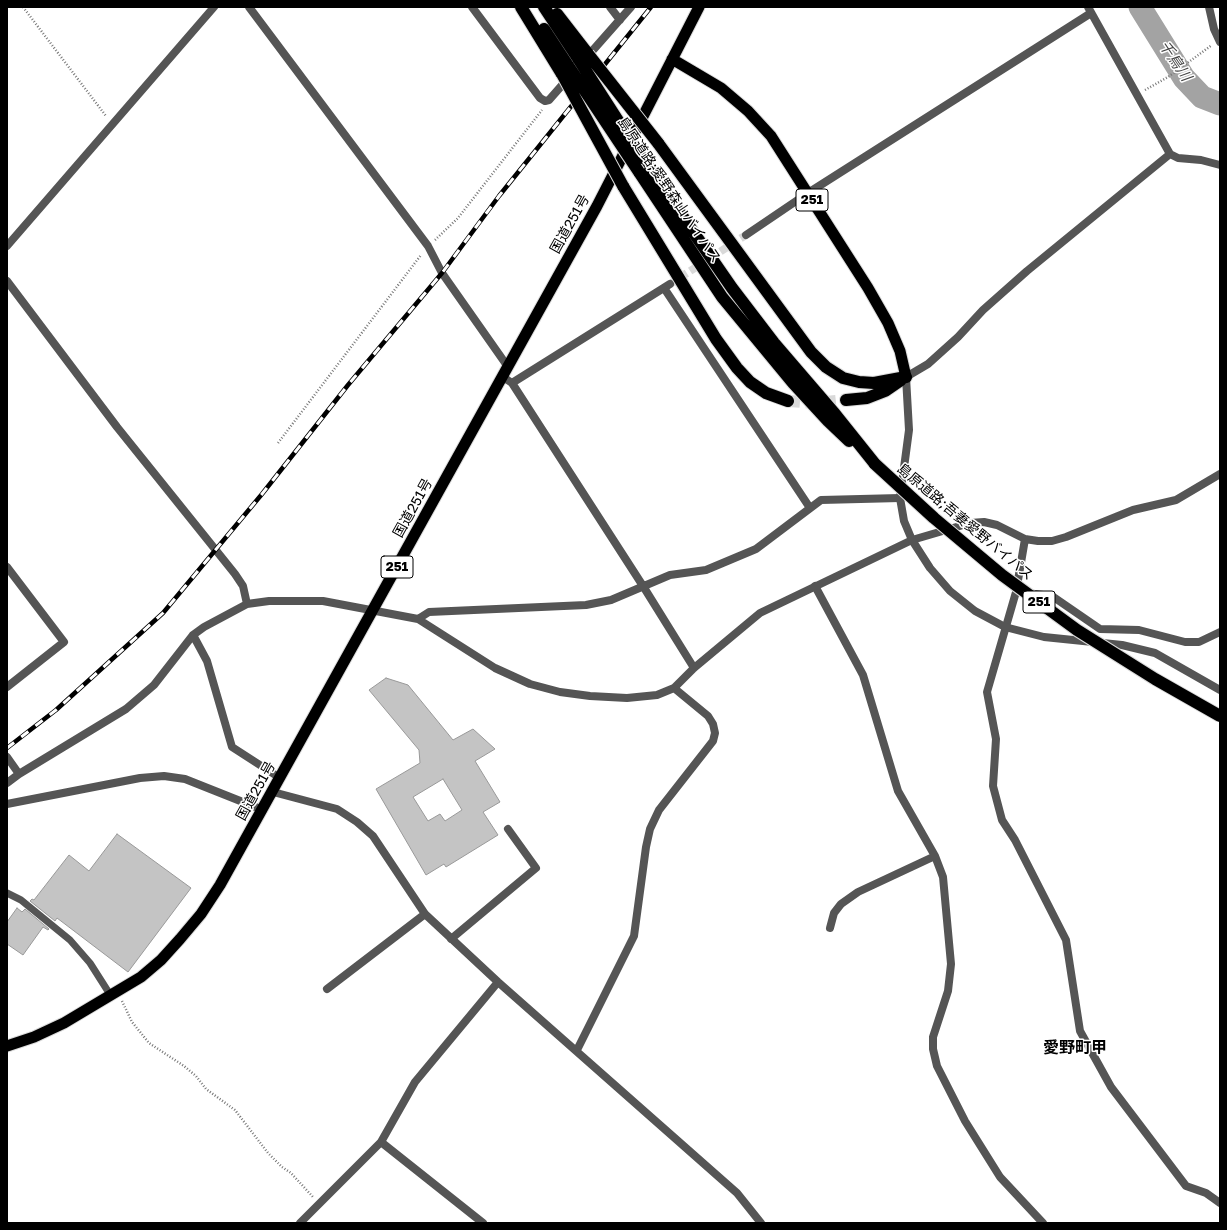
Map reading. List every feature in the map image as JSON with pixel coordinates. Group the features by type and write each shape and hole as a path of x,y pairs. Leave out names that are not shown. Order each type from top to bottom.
{"highway":[{"path":"521,7 574,64 658,143 811,352 826,367 843,378 859,382 874,383 906,377"},
{"name":"島原道路;愛野森山バイパス","path":"529,7 574,64 642,158 797,379"},
{"name":"島原道路;愛野森山バイパス","path":"544,7 574,64 639,172 722,297 797,379"},
{"path":"552,7 623,186 716,339 737,368 750,382 766,393 788,401"},
{"name":"国道251号","path":"7,1046 34,1037 58,1026 141,977 161,960 201,914 220,885 263,810 374,609 508,376 699,7"},
{"name":"251","path":"672,59 721,88 748,111 771,136 868,288 888,323 900,351 906,377"},
{"path":"846,400 867,398 885,391 906,377"},
{"name":"島原道路;吾妻愛野バイパス","path":"797,379 828,421 934,518 1002,575 1077,630 1155,679 1220,716"}],"street":[{"path":"7,246 214,7"},
{"path":"249,7 428,246 442,273 694,668"},
{"path":"472,7 540,98 545,101 548,100 630,7"},
{"path":"610,7 620,20"},
{"path":"1209,7 1214,29 1220,41"},
{"path":"746,235 1089,10 1170,154 1178,158 1201,160 1220,165"},
{"path":"1170,154 1027,271 983,310 928,364 906,377 909,430 900,498 904,521 912,540 930,568 950,592 975,611 1006,627 1044,637 1122,645 1155,653 1220,690"},
{"path":"7,281 117,427 235,574 242,586 247,604"},
{"path":"508,376 667,286 810,508"},
{"path":"7,784 19,774 126,709 154,685 193,636 204,627 247,604 269,601 323,601 374,609 418,619 495,668 538,686 567,693 627,698 657,695 674,688 694,668 760,613 912,540 970,523 984,522 997,525 1025,539 1052,541 1066,537 1133,510 1176,500 1220,474"},
{"path":"418,619 429,612 586,605 610,600 670,575 706,570 756,549 822,500 900,498"},
{"path":"1025,539 1016,592 987,692 996,739 993,786 1002,820 1016,840 1066,940 1080,1031 1111,1087 1186,1186 1206,1193 1220,1203"},
{"path":"7,567 64,642 7,687"},
{"path":"815,586 863,675 898,790 935,856 945,890 951,964 948,991 934,1037 933,1049 937,1066 965,1121 1000,1177 1043,1223"},
{"path":"1016,592 1052,596 1100,629 1139,630 1185,642 1199,642 1220,632"},
{"path":"193,636 207,661 232,747 280,778"},
{"path":"577,1050 634,936 646,847 650,829 659,810 713,741 715,733 713,724 708,716 674,688"},
{"path":"7,757 19,774"},
{"path":"7,804 140,778 164,776 185,779 263,810"},
{"path":"273,792 337,809 357,822 373,836 425,914 498,982 577,1050 737,1193 761,1223"},
{"path":"451,939 536,868 508,829"},
{"path":"830,928 834,913 841,904 858,892 935,856"},
{"path":"327,988 425,914"},
{"path":"300,1223 318,1203 381,1142 415,1082 498,982"},
{"path":"381,1142 483,1223"}],"lane":[{"path":"7,893 21,900 70,940 114,994"}],"path":[{"path":"23,7 113,124"},
{"path":"1137,95 1168,77 1190,60 1220,41"},
{"path":"278,442 428,246 458,218 541,114 545,101"},
{"path":"114,994 132,1022 149,1043 184,1066 196,1076 206,1089 235,1110 268,1153 282,1167 291,1173 318,1203"}],"building":[{"path":"386,678 408,685 453,740 473,729 495,749 475,761 500,802 483,812 498,835 446,867 444,864 426,875 376,789 420,763 419,750 369,690","holes":["443,779 462,810 445,821 440,814 428,821 413,797"]},
{"path":"117,834 191,888 128,972 57,918 55,921 30,901 32,899 34,900 69,855 89,871"},
{"path":"17,908 22,912 25,909 49,929 48,930 43,927 23,955 7,944 7,922"}],"waterway":[{"name":"千鳥川","path":"1140,7 1184,78 1202,97 1220,104"}],"tunnel":[{"path":"670,284 746,235"},
{"path":"788,401 817,403 846,400"}],"railway":[{"path":"7,748 56,710 163,613 262,494 348,385 442,273 499,196 651,7"}],"district":[{"name":"愛野町甲","path":"1075,1048"}]}
